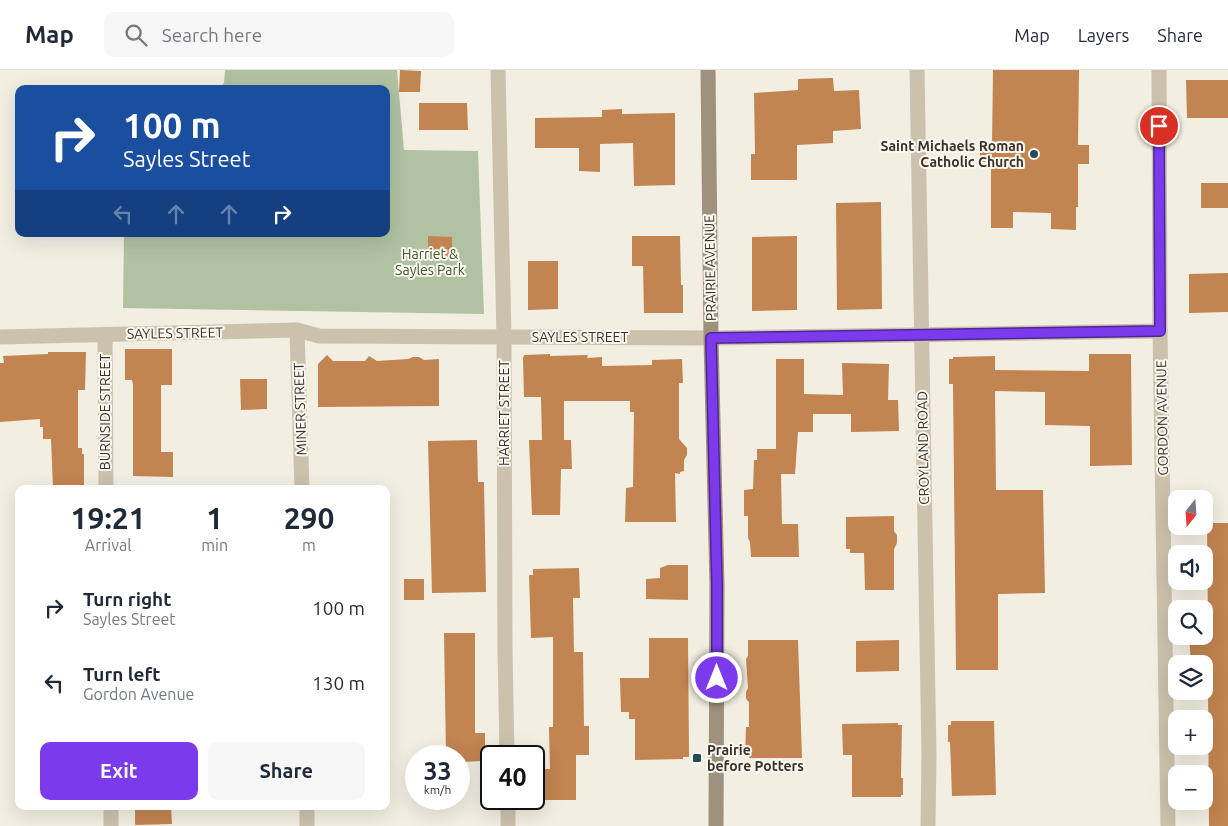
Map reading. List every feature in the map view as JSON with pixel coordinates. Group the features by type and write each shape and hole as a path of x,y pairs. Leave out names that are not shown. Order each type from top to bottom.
{"street":[{"name":"HARRIET STREET","path":"498,70 504,337 507,745"},
{"name":"PRAIRIE AVENUE","path":"708,70 711,338 717,585 716,826"},
{"name":"CROYLAND ROAD","path":"917,70 920,334 929,755 928,826"},
{"name":"GORDON AVENUE","path":"1159,70 1160,331 1168,826"},
{"name":"SAYLES STREET","path":"0,337 297,330 319,336 711,338 1160,331"},
{"name":"MINER STREET","path":"297,330 302,485"},
{"name":"BURNSIDE STREET","path":"105,335 106,485"},
{"path":"111,810 111,826"},
{"path":"307,810 307,826"},
{"path":"508,810 508,826"}],"green space":[{"name":"Harriet & Sayles Park","path":"225,70 397,70 404,150 478,151 484,314 123,308 124,237 390,237 390,85 222,85"}],"building":[{"path":"400,70 421,71 420,92 399,92"},
{"name":"Saint Michaels Roman Catholic Church","path":"993,70 1079,70 1078,145 1089,145 1089,164 1078,164 1076,230 1051,229 1051,213 1013,212 1013,228 991,228 991,162 980,162 980,144 992,145"},
{"path":"833,78 834,91 859,90 861,129 833,131 833,143 797,145 797,180 751,180 751,154 755,154 754,93 798,90 798,79"},
{"path":"1186,80 1228,80 1228,118 1187,118"},
{"path":"419,103 467,103 468,130 419,130"},
{"path":"622,109 622,114 675,113 675,185 634,186 633,143 600,144 600,172 579,171 579,148 535,148 535,118 602,117 602,110"},
{"path":"1201,183 1228,183 1228,208 1201,208"},
{"path":"881,202 882,309 837,310 836,203"},
{"path":"428,236 452,237 452,258 428,257"},
{"path":"632,236 680,236 683,313 644,313 643,266 632,266"},
{"path":"797,236 797,310 752,311 752,237"},
{"path":"528,261 558,261 558,309 528,310"},
{"path":"1228,273 1228,312 1189,313 1189,274"},
{"path":"125,349 172,349 172,385 161,385 161,452 173,452 173,477 133,476 133,385 132,380 125,380"},
{"path":"48,352 86,352 85,390 78,390 78,448 82,448 82,454 84,454 84,485 53,485 51,439 43,439 43,427 40,427 40,419 0,422 0,363 4,363 3,356 48,354"},
{"path":"550,354 550,356 588,355 587,358 602,357 602,366 652,365 652,360 682,359 683,383 679,383 679,439 687,448 687,455 684,460 684,471 680,472 680,474 675,473 676,522 625,522 626,488 633,487 634,412 630,412 630,401 564,401 564,440 571,440 572,469 561,469 560,515 532,515 529,440 542,440 541,397 524,397 523,358 524,355"},
{"path":"1089,354 1131,354 1132,465 1090,466 1090,426 1045,425 1045,392 995,391 996,490 1043,490 1045,593 998,594 998,670 956,670 953,384 949,384 949,359 953,359 953,357 995,356 995,370 1089,371"},
{"path":"327,355 333,361 365,361 369,356 377,361 413,357 419,357 424,360 439,359 439,406 318,407 318,364"},
{"path":"776,359 804,359 804,394 843,395 842,363 889,364 888,400 898,400 899,431 851,432 851,414 813,414 813,432 798,432 795,474 781,474 782,524 798,524 799,557 751,557 748,538 748,516 744,516 744,490 753,489 754,460 757,460 757,449 776,449"},
{"path":"240,379 267,379 267,409 241,410"},
{"path":"477,440 478,482 484,482 486,592 432,593 428,441"},
{"path":"894,516 894,531 897,535 897,543 894,549 894,590 865,590 864,553 850,553 850,549 846,549 846,517"},
{"path":"1213,523 1228,523 1228,826 1209,826 1209,810 1213,810 1213,765 1209,765 1208,755 1213,755 1213,710 1208,710 1208,700 1213,700 1213,655 1190,655 1190,645 1213,645 1213,600 1208,600 1208,590 1213,590 1213,545 1207,545 1207,535 1213,535"},
{"path":"668,565 688,565 688,600 646,599 646,579 660,578 660,568"},
{"path":"579,568 580,598 573,598 574,652 583,652 584,726 589,726 589,755 576,755 576,800 545,800 545,769 550,769 549,727 553,727 553,637 531,638 529,575 533,575 533,569"},
{"path":"404,579 424,579 424,600 404,600"},
{"path":"444,633 475,633 475,733 485,733 485,745 480,745 480,761 470,762 470,745 446,745"},
{"path":"649,638 688,638 689,757 683,757 683,759 635,760 635,719 629,719 629,712 621,712 620,678 649,678"},
{"path":"748,640 798,640 802,758 749,758 749,756 745,756 746,727 749,727 749,702 746,699 748,688 746,659 748,656"},
{"path":"899,640 899,671 856,672 856,641"},
{"path":"951,721 994,721 996,795 952,796 950,742 948,742 948,725 951,725"},
{"path":"898,723 898,725 902,725 901,778 903,778 903,795 901,797 852,797 852,755 843,755 842,724"},
{"path":"135,810 171,810 172,824 135,825"}],"place":[{"name":"Saint Michaels Roman Catholic Church","path":"1034,154"},
{"name":"Prairie before Potters","path":"697,758"}],"route":[{"path":"717,678 717,585 711,338 1160,331 1159,126"}]}
